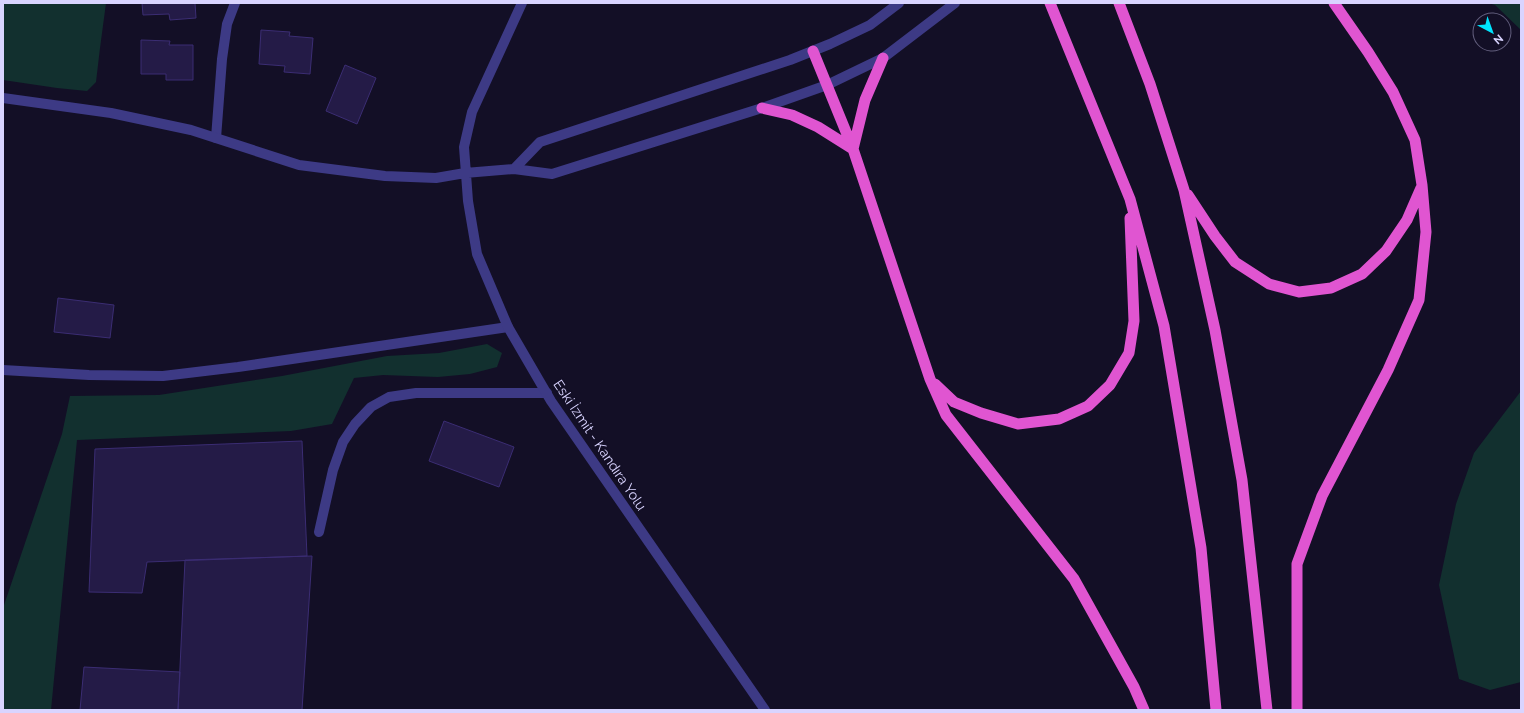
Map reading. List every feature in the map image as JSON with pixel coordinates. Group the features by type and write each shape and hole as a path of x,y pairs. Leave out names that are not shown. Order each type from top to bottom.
{"highway":[{"path":"1050,3 1130,198 1165,334 1201,548 1216,710"},
{"path":"1119,3 1150,84 1184,190 1215,330 1242,480 1267,710"},
{"path":"1296,710 1297,564 1322,496 1388,370 1418,300 1426,232 1422,185 1415,140 1393,92 1368,52 1334,3"},
{"path":"813,51 853,149 930,379 946,415 1074,579 1134,687 1144,710"},
{"path":"853,149 865,100 883,58"},
{"path":"762,108 792,115 811,124 853,149"},
{"path":"1184,190 1215,236 1235,262 1269,284 1299,292 1331,288 1362,274 1386,251 1407,220 1422,185"},
{"path":"930,379 954,402 981,414 1018,424 1059,419 1088,406 1110,385 1129,353 1134,321 1130,198"}],"street":[{"path":"216,138 222,59 227,24 235,3"},
{"name":"Eski İzmit - Kandıra Yolu","path":"522,3 472,112 464,147 468,201 477,254 508,327 547,393 765,710"},
{"path":"514,169 540,142 790,60 870,25 899,3"},
{"path":"3,98 112,113 191,130 299,165 385,176 422,178 436,178 465,173 514,169 552,174 762,108 827,85 883,58 955,3"},
{"path":"3,370 88,375 163,376 238,367 508,327"},
{"path":"319,532 333,470 343,442 355,424 371,407 389,397 416,393 547,393"}],"green space":[{"path":"3,3 106,3 96,82 87,91 3,80"},
{"path":"1488,3 1521,3 1521,30 1512,21 1512,12 1502,12 1495,5"},
{"path":"487,344 502,353 497,367 470,374 438,377 383,375 354,378 332,424 291,431 77,440 51,710 3,710 3,608 62,434 70,396 159,395 282,376 387,356 439,353"},
{"path":"1521,391 1521,682 1490,690 1459,679 1439,585 1456,504 1474,453"}],"building":[{"path":"142,3 195,3 196,18 170,20 169,14 143,15"},
{"path":"261,30 290,32 289,36 313,38 310,74 284,72 285,66 259,64"},
{"path":"141,40 170,41 169,45 193,45 193,80 166,80 166,74 141,74"},
{"path":"345,65 376,78 357,124 326,111"},
{"path":"58,298 114,305 110,338 54,332"},
{"path":"444,421 514,447 499,487 429,461"},
{"path":"302,441 307,556 147,562 142,593 89,592 95,449"},
{"path":"312,556 302,710 178,710 185,560"},
{"path":"84,667 180,672 178,710 80,710"}]}
